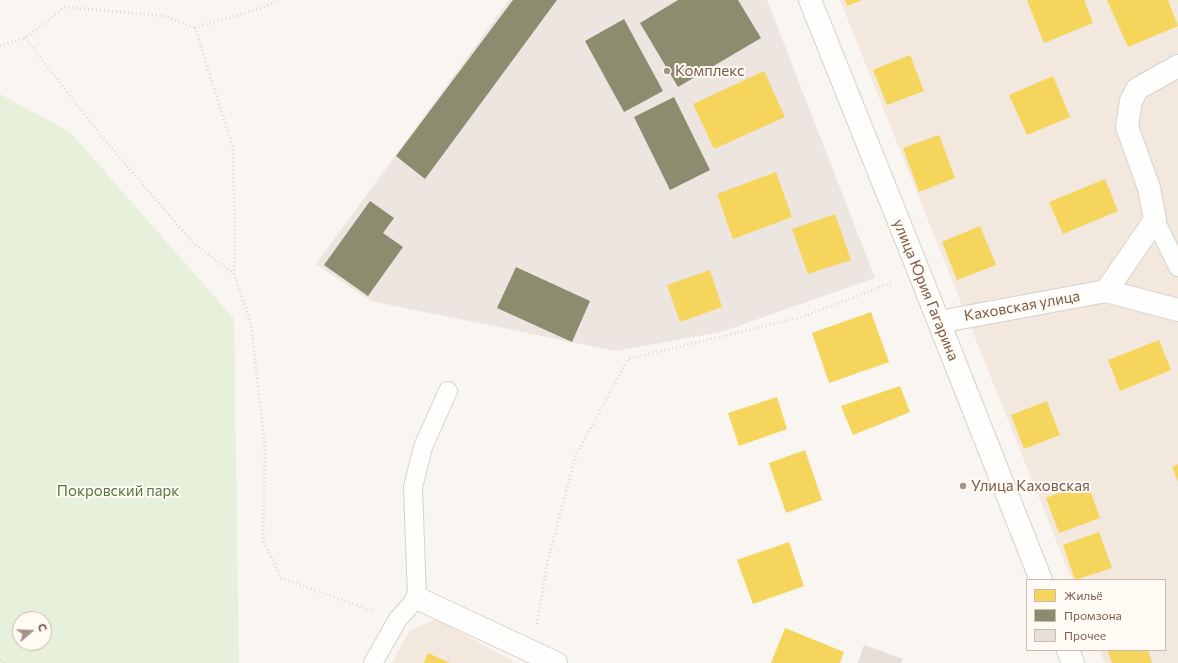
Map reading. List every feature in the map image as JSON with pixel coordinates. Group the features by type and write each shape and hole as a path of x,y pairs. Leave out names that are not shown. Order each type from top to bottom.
{"street":[{"name":"улица Юрия Гагарина","path":"810,0 1041,579"},
{"path":"1106,291 1155,220 1149,188 1127,127 1131,101 1137,89 1178,66"},
{"name":"Каховская улица","path":"939,322 1106,291 1178,310"},
{"path":"417,598 556,663"},
{"path":"1068,651 1073,663"}],"lane":[{"path":"1155,220 1178,267"},
{"path":"373,663 398,619 417,598 413,487 423,446 448,391"}],"path":[{"path":"0,46 24,38 65,7 165,16 195,28 265,7 279,0"},
{"path":"195,28 234,148 234,274 251,324 265,449 263,540 281,578 398,619"},
{"path":"24,38 99,133 192,242 234,274"},
{"path":"532,652 548,559 576,455 628,359 802,317 919,272"},
{"path":"0,660 4,663"}],"shaded area":[{"path":"509,0 767,0 875,278 721,332 615,351 371,301 316,264"},
{"path":"840,0 1178,0 1178,663 1105,663 1100,651 1166,651 1166,579 1072,579"},
{"path":"436,619 516,663 392,663 410,630"}],"green space":[{"name":"Покровский парк","path":"0,94 70,132 234,319 239,663 0,663"}],"building: Жильё":[{"path":"845,0 862,0 847,6"},
{"path":"1027,0 1084,0 1093,23 1044,43"},
{"path":"1107,0 1168,0 1178,26 1128,47"},
{"path":"910,55 924,91 887,105 873,70"},
{"path":"764,71 785,117 714,149 693,104"},
{"path":"1053,76 1070,117 1027,135 1009,95"},
{"path":"939,135 955,178 919,192 903,148"},
{"path":"776,172 792,217 733,239 717,194"},
{"path":"1105,179 1118,211 1063,234 1049,202"},
{"path":"835,214 851,260 808,274 792,229"},
{"path":"980,226 996,265 957,280 942,242"},
{"path":"710,270 722,307 680,322 667,285"},
{"path":"871,312 889,362 829,383 812,333"},
{"path":"1159,340 1171,370 1120,391 1108,360"},
{"path":"900,386 910,412 853,435 841,406"},
{"path":"777,397 787,429 739,446 728,413"},
{"path":"1047,401 1060,435 1024,449 1011,415"},
{"path":"805,450 822,500 786,513 769,463"},
{"path":"1178,464 1178,482 1172,467"},
{"path":"1087,482 1100,518 1059,533 1046,498"},
{"path":"1099,532 1112,568 1075,579 1063,545"},
{"path":"789,542 804,586 753,604 737,560"},
{"path":"785,628 844,652 840,663 771,663"},
{"path":"1107,651 1148,651 1152,663 1112,663"},
{"path":"428,653 450,663 424,663"}],"building: Промзона":[{"path":"513,0 557,0 425,179 396,156"},
{"path":"678,0 738,0 761,38 678,87 640,23"},
{"path":"624,19 663,91 624,112 585,41"},
{"path":"674,97 710,170 670,190 634,117"},
{"path":"370,201 394,218 383,233 403,247 368,296 324,265"},
{"path":"516,267 590,301 572,342 497,308"}],"building: Прочее":[{"path":"864,645 903,659 901,663 858,663"}],"place":[{"name":"Комплекс","path":"667,71"},
{"name":"Улица Каховская","path":"963,486"}]}
